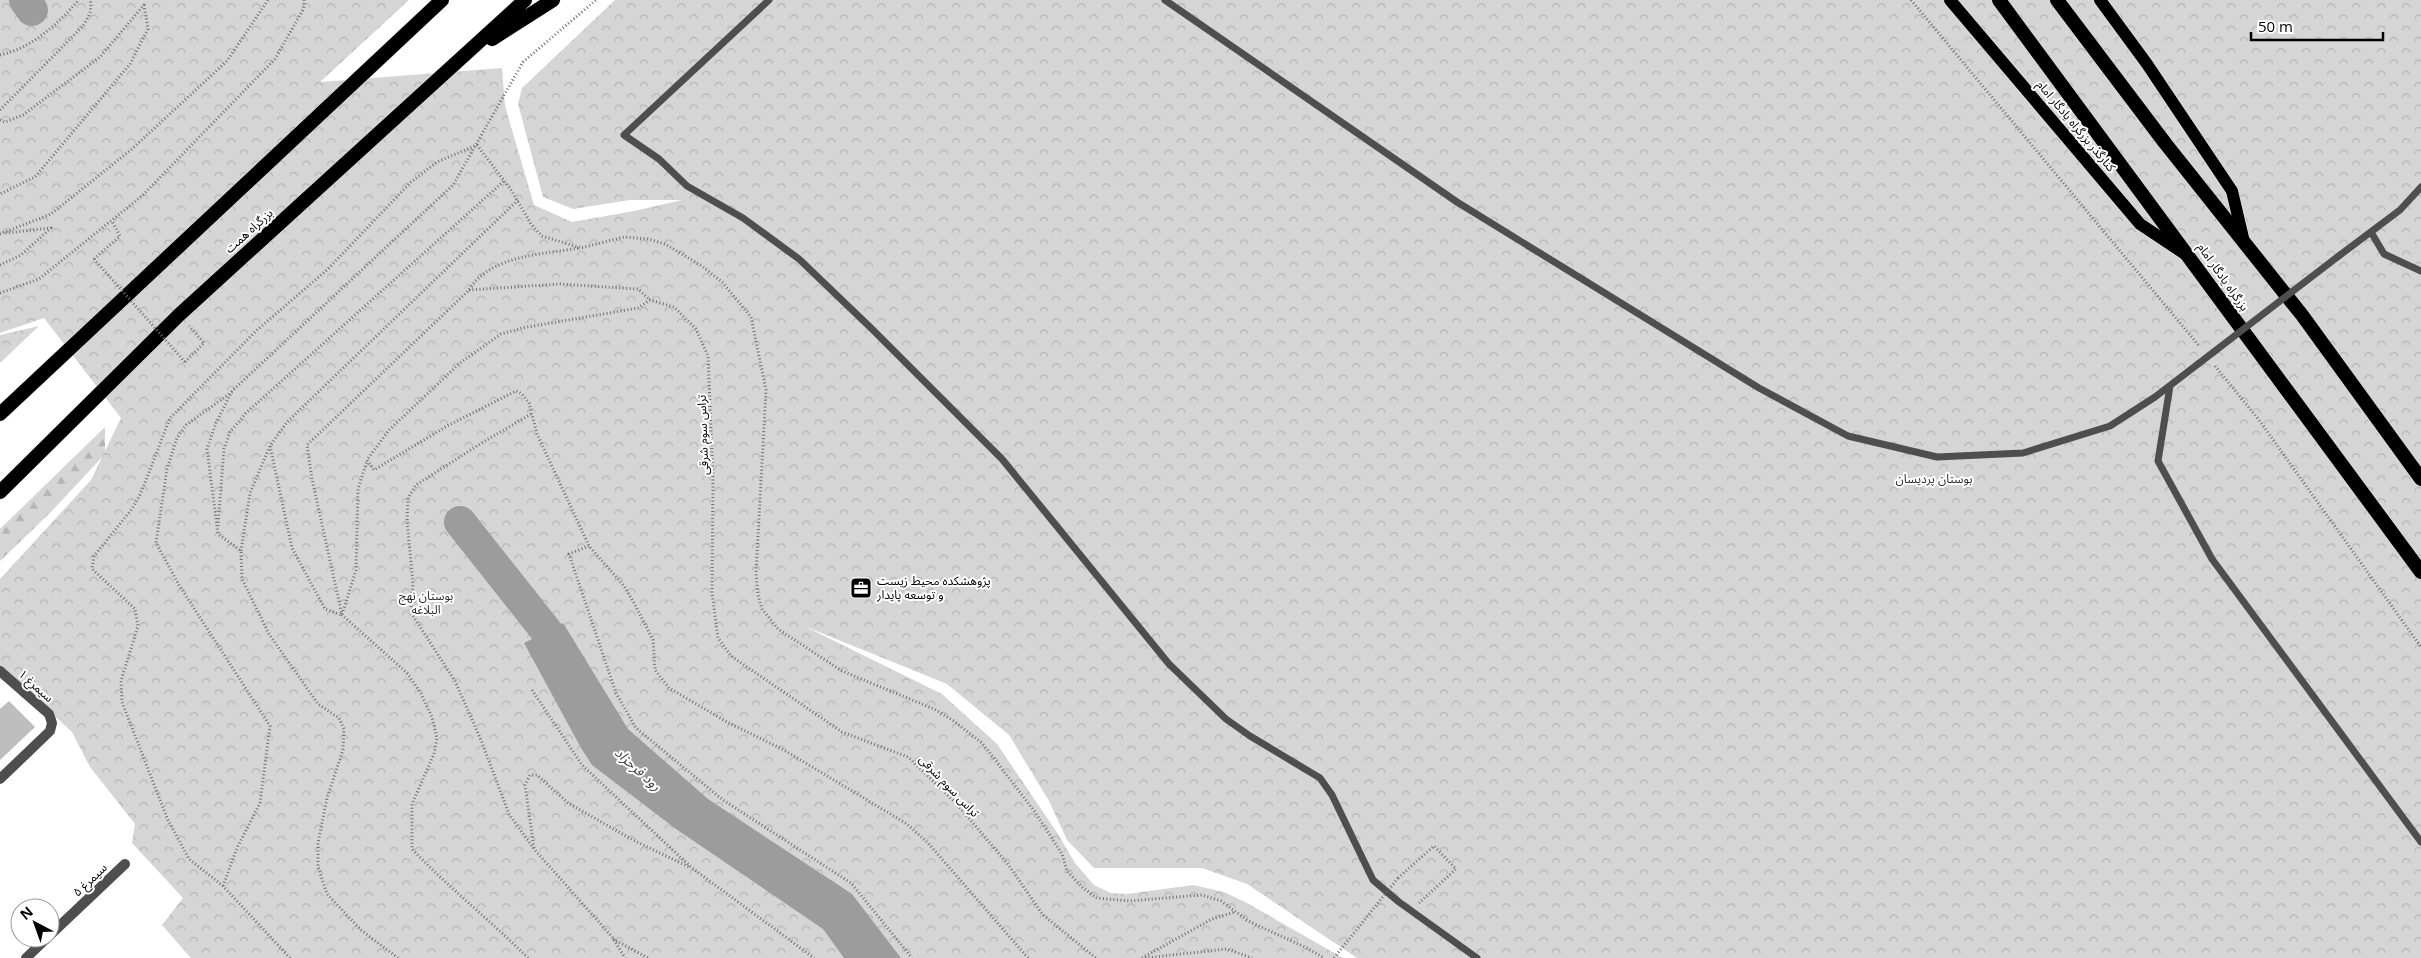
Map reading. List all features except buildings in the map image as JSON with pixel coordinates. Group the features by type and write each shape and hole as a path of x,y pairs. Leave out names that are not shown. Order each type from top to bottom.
{"highway":[{"path":"0,414 442,0"},
{"name":"بزرگراه همت","path":"0,492 179,315 525,0"},
{"path":"459,60 553,0"},
{"name":"بزرگراه یادگار امام","path":"1999,0 2421,572"},
{"path":"2057,0 2165,143 2302,315 2421,479"}],"main road":[{"name":"کنارگذر بزرگراه یادگار امام","path":"1950,0 2140,224 2191,258"},
{"path":"2100,0 2147,64 2232,191 2244,242"}],"street":[{"name":"سیمرغ ۱","path":"0,671 49,714 52,723 50,731 0,779"},
{"name":"سیمرغ ۵","path":"60,925 124,864"},
{"path":"26,958 36,948"}],"lane":[{"path":"769,0 624,135 659,160 687,186 743,218 799,259 871,328 1002,459 1169,664 1226,719 1250,736 1320,778 1332,795 1373,880 1410,911 1476,958"},
{"path":"1165,0 1457,202 1759,388 1848,436 1937,456 2023,453 2110,426 2170,386 2400,210 2421,187"},
{"path":"2371,232 2384,254 2421,271"},
{"path":"2170,386 2158,461 2212,560 2421,842"}],"path":[{"path":"0,55 27,45 54,27 79,0"},
{"path":"0,110 83,26 89,17 92,6 90,0"},
{"path":"0,194 35,176 130,64 148,29 142,0"},
{"path":"0,234 51,214 132,149 227,61 268,0"},
{"path":"0,293 39,279 143,195 276,59 304,8 304,0"},
{"path":"223,886 237,848 260,803 270,726 179,585 156,543 167,469 177,438 186,424 232,391 453,185 523,62 596,0"},
{"path":"1911,0 2204,353"},
{"path":"0,120 5,122 24,115 100,57 144,5"},
{"path":"477,145 518,200 531,224 542,236 581,248"},
{"path":"290,958 223,886 189,859 167,818 122,702 121,680 138,626 136,609 92,568 94,556 132,509 141,492 170,418 257,330 328,270 411,182 437,162 477,145"},
{"path":"218,534 224,449 230,432 246,413 504,181"},
{"path":"398,958 361,930 327,894 318,867 318,843 327,798 343,750 344,729 339,718 318,704 269,634 242,579 241,551 250,493 270,446 287,422 518,200"},
{"path":"112,220 120,236 94,259 185,362 204,343 179,315"},
{"path":"0,234 51,228 21,254 0,265"},
{"path":"342,615 312,479 307,445 469,290 475,280 510,260 581,248 624,237 648,239 665,244 702,266 722,283 751,317 766,390 756,573 758,595 762,609 778,628 842,671 934,709 954,721 982,743 1035,812 1062,854 1067,871 1083,888 1097,898 1129,901 1202,895 1221,900 1247,920"},
{"name":"تراس سوم شرقی","path":"469,290 560,284 638,289 650,300 674,308 696,329 708,356 713,479 712,593 718,638 731,656 842,732 908,757 956,803 1007,863 1043,915 1096,958"},
{"path":"342,615 356,570 358,489 367,460 389,430 460,363 501,334 522,328 638,308 650,300"},
{"path":"2210,360 2259,420 2421,647"},
{"path":"232,391 216,423 207,449 218,534 241,551"},
{"path":"367,460 374,470 447,426 516,391 522,394 529,403 537,434 590,546 624,586 634,603 653,640 655,670 669,688 727,722 784,750 907,824 928,843 1028,958"},
{"path":"531,414 416,485 408,498 408,545 413,583 411,613 455,681 481,740 509,814 534,849 613,938 625,958"},
{"path":"270,446 292,548 325,608 342,615 407,673 420,692 432,717 437,738 434,754 412,804 412,849 447,885 492,922 528,958"},
{"path":"590,546 569,554 616,693 636,728 724,800 851,884 912,958"},
{"path":"532,690 582,765 692,868 814,958"},
{"path":"534,849 525,785 530,775 538,775 568,803 633,840 692,868"},
{"path":"1334,958 1398,878 1434,846 1456,870 1410,911"},
{"path":"1143,958 1212,919 1235,911 1247,920 1324,958"},
{"path":"613,938 648,958"},
{"path":"1143,958 1227,949 1252,958"}],"green space":[{"name":"بوستان پردیسان","path":"0,0 409,0 320,82 502,68 505,106 534,205 572,222 682,200 630,200 573,209 543,197 518,104 522,88 615,0 2421,0 2421,958 1357,958 1247,884 1202,868 1094,868 1067,840 1049,801 1009,735 947,684 804,626 942,694 997,744 1058,834 1075,863 1094,885 1111,893 1127,894 1193,885 1224,892 1247,903 1343,958 191,958 162,925 183,898 132,843 135,824 90,767 72,732 0,666 0,579 91,480 121,418 44,318 0,333"},
{"path":"39,326 0,363 0,335"},
{"path":"105,427 105,454 51,512 0,561 0,529"}],"water":[{"path":"563,623 628,729 708,799 852,894 901,958 844,958 823,929 676,829 592,765 524,643"}],"waterway":[{"name":"رود فرحزاد","path":"25,0 32,10"},
{"name":"رود فرحزاد","path":"460,522 559,647 570,668"}],"place":[{"name":"پژوهشکده محیط زیست و توسعه پایدار","path":"861,588"}],"park label":[{"name":"بوستان نهج البلاغه","path":"426,603"}]}
